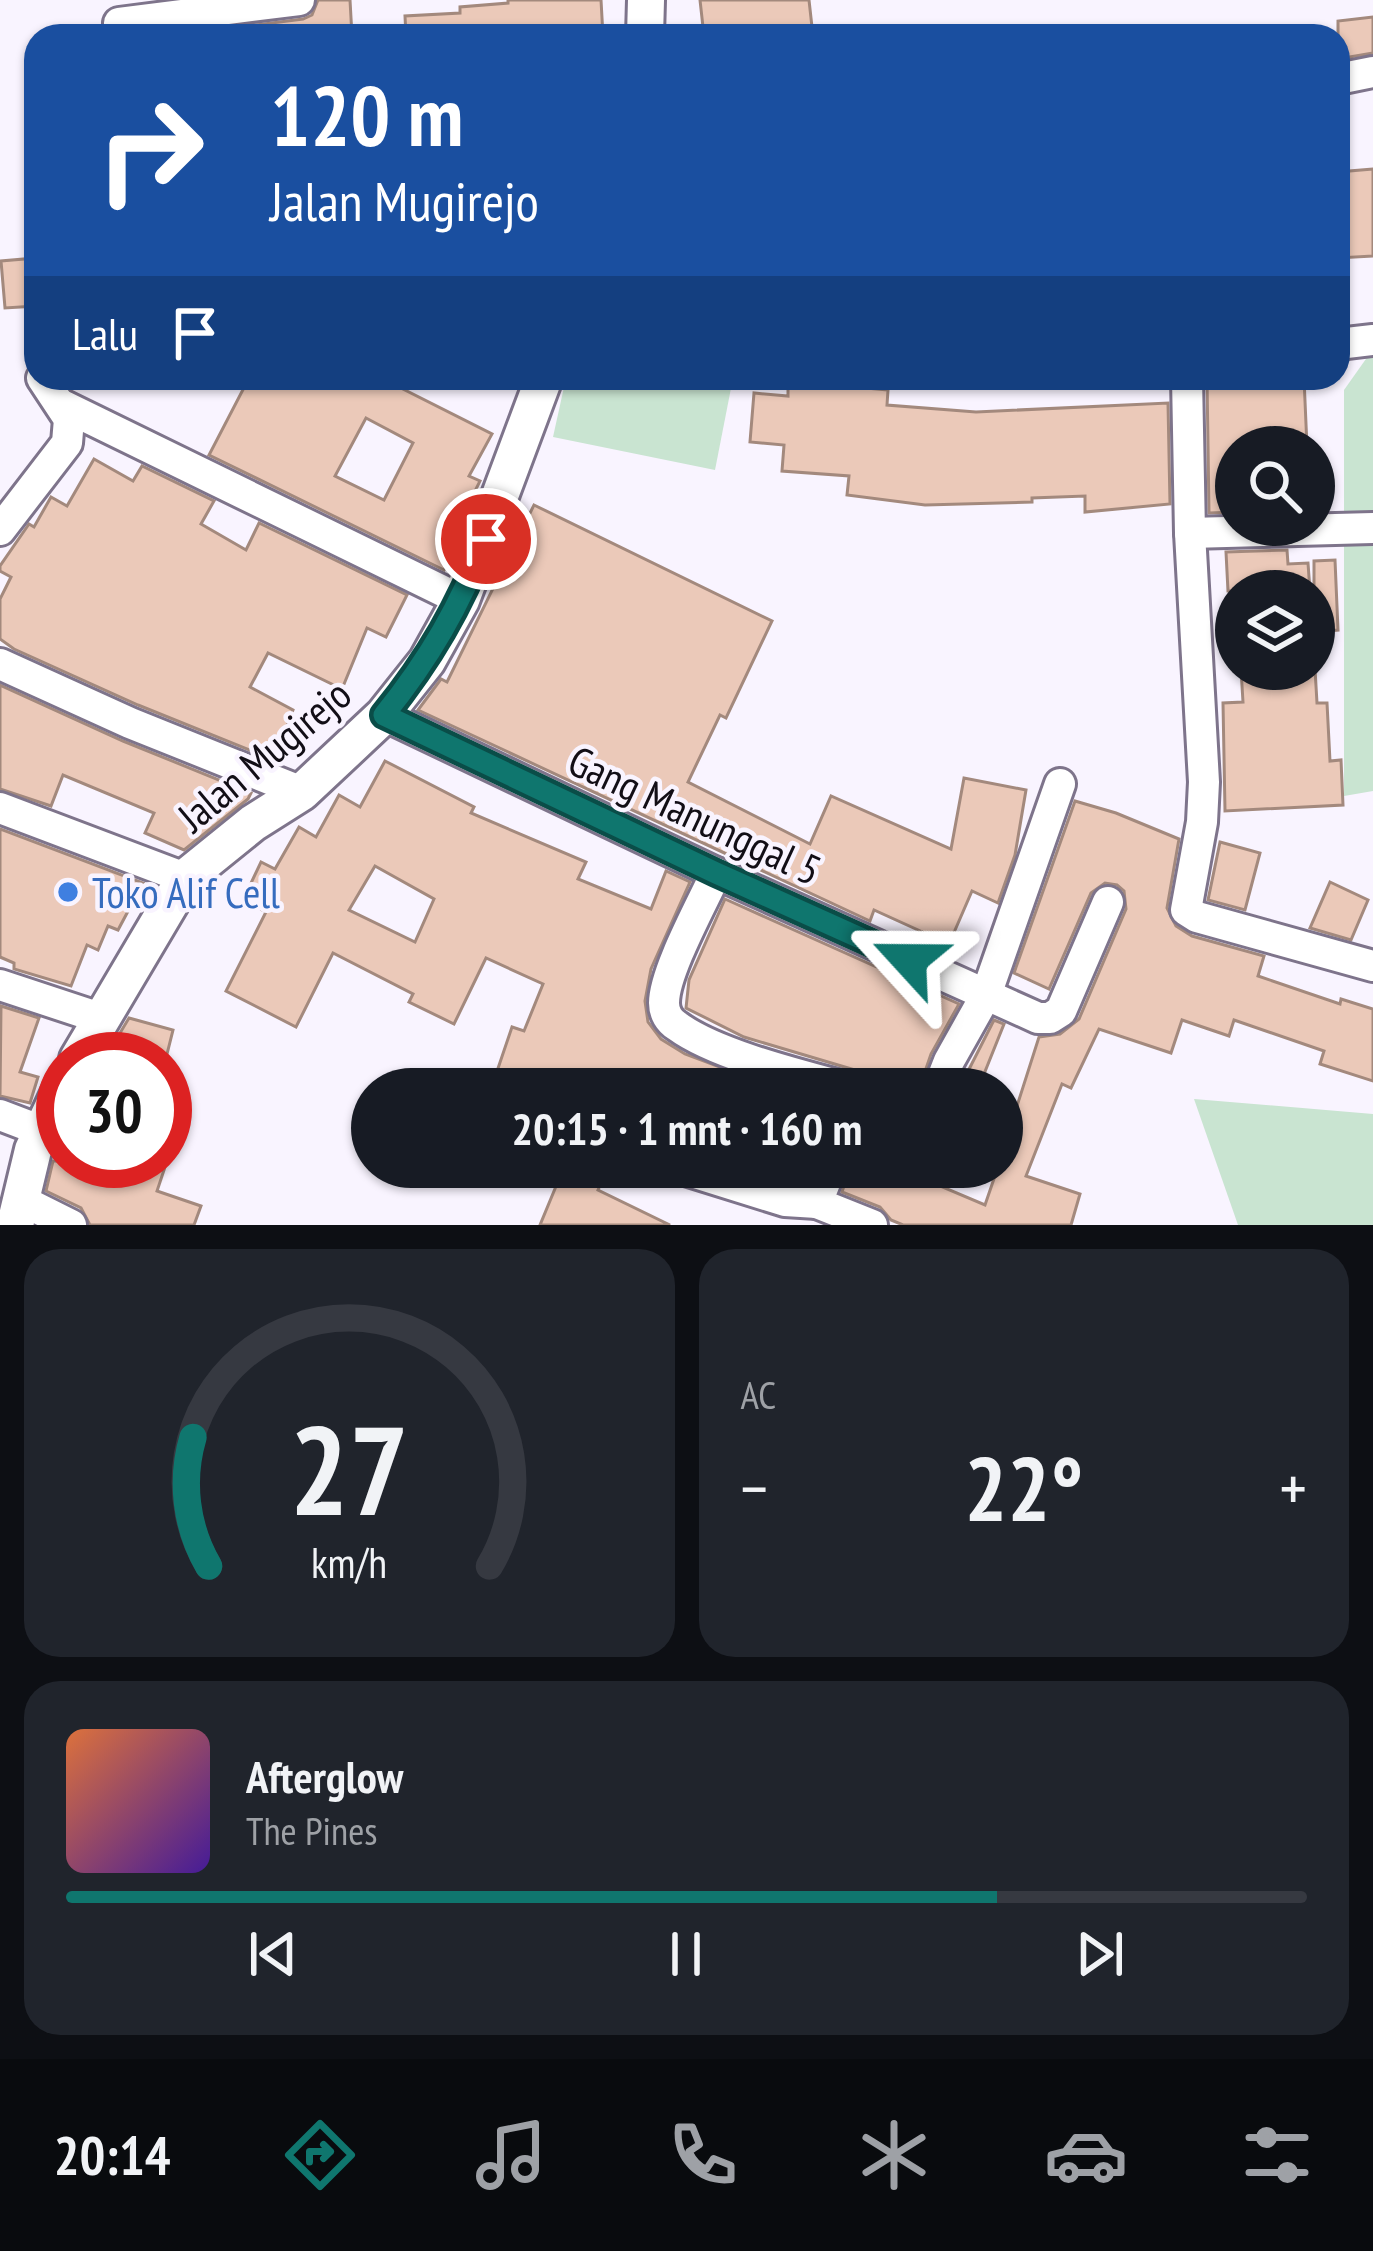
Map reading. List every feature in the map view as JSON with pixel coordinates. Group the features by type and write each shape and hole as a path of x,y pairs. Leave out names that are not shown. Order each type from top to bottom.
{"street":[{"path":"119,23 299,0"},
{"path":"0,530 67,443 69,419 51,390"},
{"name":"Jalan Mugirejo","path":"92,1032 185,878 253,823 302,793 384,715 427,661 461,600 540,390"},
{"path":"1187,390 1204,782 1186,910 1373,966"},
{"path":"62,405 461,600"},
{"path":"1190,532 1373,528"},
{"path":"0,664 302,793"},
{"name":"Gang Manunggal 5","path":"384,715 1037,1018 1050,1018 1060,1011 1108,902"},
{"path":"946,1068 986,995 1060,784"},
{"path":"0,808 185,878"},
{"path":"716,873 671,977 665,995 667,1016 703,1040 788,1068"},
{"path":"0,985 100,1018"},
{"path":"0,1115 36,1129"},
{"path":"36,1148 17,1212 71,1225"},
{"path":"743,1188 785,1201 817,1204 872,1225"},
{"path":"817,1204 823,1188"}],"green space":[{"path":"1373,349 1373,791 1344,796 1344,390 1350,390 1350,382"},
{"path":"563,390 731,390 715,470 553,437"},
{"path":"1194,1099 1373,1114 1373,1225 1238,1225"}],"building":[{"path":"318,0 350,0 351,24 264,24 303,19 312,15"},
{"path":"601,0 602,24 405,24 405,16 460,13 460,7"},
{"path":"700,0 809,0 812,24 703,24"},
{"path":"1373,17 1373,53 1350,57 1350,24 1338,21"},
{"path":"1373,169 1373,256 1350,257 1350,171"},
{"path":"24,259 24,307 5,308 1,261"},
{"path":"243,390 405,390 492,434 469,476 480,481 454,534 460,537 444,570 209,455","holes":["366,418 413,443 384,500 335,476"]},
{"path":"788,390 888,390 887,405 976,412 1168,403 1170,504 1085,512 1085,496 925,505 847,495 849,476 782,471 784,445 750,442 754,393 788,396"},
{"path":"1207,390 1305,390 1306,426 1215,426 1215,513 1209,513"},
{"path":"94,459 133,481 142,466 214,501 201,524 246,550 259,523 407,595 386,637 367,628 342,689 268,653 250,687 293,710 274,760 138,705 0,639 0,599 11,577 0,566 29,524 34,527 51,497 67,506"},
{"path":"534,505 772,621 726,718 720,715 688,782 810,844 831,796 951,849 964,778 1026,790 1015,855 998,903 972,891 949,944 874,910 870,921 418,710 441,679 447,682"},
{"path":"1287,550 1288,564 1308,563 1308,570 1227,570 1226,552"},
{"path":"1335,560 1338,630 1335,570 1314,570 1314,561"},
{"path":"0,685 251,793 184,850 145,833 154,813 63,775 51,806 0,789"},
{"path":"1242,690 1316,690 1317,703 1327,703 1330,761 1341,760 1343,805 1225,811 1223,703 1243,702"},
{"path":"385,761 474,807 471,813 586,862 578,879 651,909 666,871 690,882 651,969 645,1001 648,1022 661,1039 685,1054 722,1068 498,1068 512,1027 524,1031 543,984 486,958 454,1024 409,1002 413,994 333,953 296,1027 226,991 266,912 243,900 261,862 275,869 299,827 316,837 339,795 360,807","holes":["375,866 434,899 415,942 349,910"]},
{"path":"1075,801 1116,813 1179,839 1167,908 1176,926 1192,936 1264,956 1258,976 1340,1004 1341,999 1373,1009 1373,1081 1320,1064 1324,1051 1234,1020 1229,1036 1182,1020 1171,1053 1099,1029 1071,1088 1062,1084 1026,1176 1080,1194 1071,1225 903,1225 880,1207 842,1192 843,1188 945,1188 985,1205 991,1188 1023,1188 1023,1087 1039,1037 1060,1034 1079,1019 1126,909 1124,891 1105,883 1091,893 1049,989 1014,973"},
{"path":"0,829 143,883 118,930 108,926 98,950 87,945 71,986 14,969 14,963 0,957"},
{"path":"1220,842 1260,853 1245,910 1208,900"},
{"path":"1330,882 1368,900 1351,940 1310,928"},
{"path":"725,899 959,1004 926,1068 848,1068 744,1037 686,1008 689,980"},
{"path":"1,1006 39,1018 20,1072 36,1076 30,1103 0,1096"},
{"path":"129,1018 173,1030 172,1032 121,1032"},
{"path":"994,1020 1004,1024 986,1068 970,1068"},
{"path":"158,1188 201,1206 194,1225 90,1225 81,1208 46,1191"},
{"path":"555,1188 599,1188 670,1225 540,1225"}],"place":[{"name":"Toko Alif Cell","path":"68,892"}],"route":[{"path":"486,539 461,600 427,661 384,715 909,960"}]}
